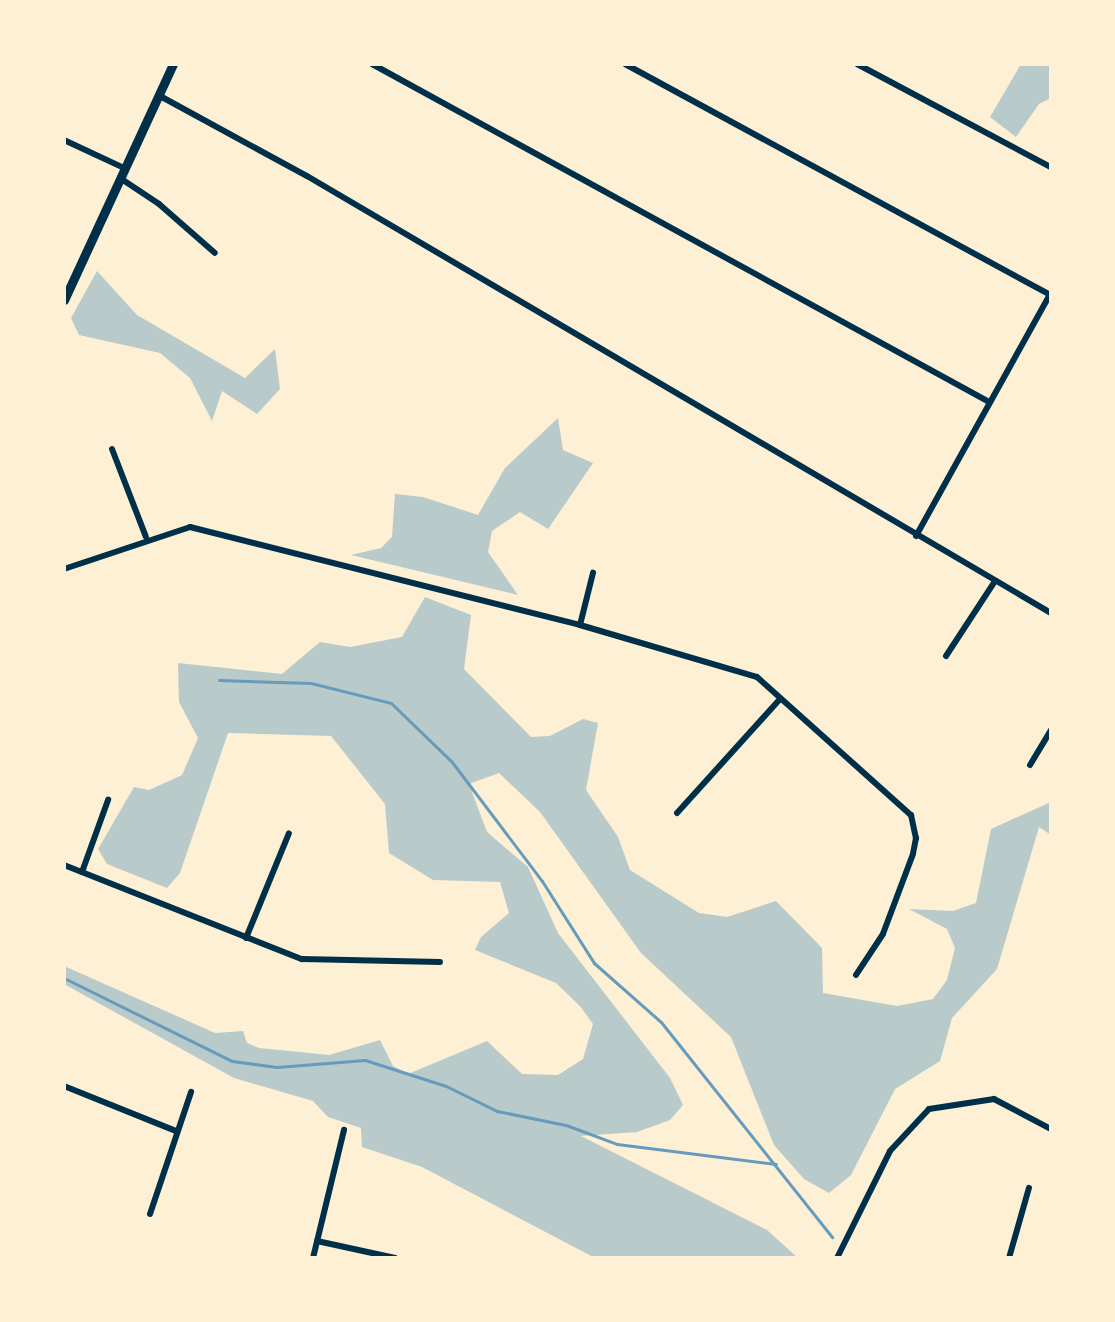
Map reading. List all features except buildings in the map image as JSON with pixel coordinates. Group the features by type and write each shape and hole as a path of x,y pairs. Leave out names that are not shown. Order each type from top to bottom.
{"main road":[{"path":"64,300 173,64"}],"street":[{"path":"372,64 989,402"},
{"path":"625,64 1051,295 916,536"},
{"path":"857,64 1051,167"},
{"path":"160,96 307,176 1051,613"},
{"path":"64,140 124,168"},
{"path":"120,178 215,253"},
{"path":"112,449 146,537"},
{"path":"64,569 146,537 190,527 211,530 580,625 744,671 904,807 914,824 913,854 883,934 856,975"},
{"path":"580,625 593,573"},
{"path":"946,656 995,581"},
{"path":"677,813 780,699"},
{"path":"1030,765 1051,730"},
{"path":"82,872 108,800"},
{"path":"246,938 289,833"},
{"path":"64,865 246,938 317,962 440,962"},
{"path":"64,1086 176,1131"},
{"path":"150,1214 191,1092"},
{"path":"837,1258 890,1151 929,1109 994,1099 1050,1126"},
{"path":"313,1258 344,1130"},
{"path":"1009,1258 1029,1188"},
{"path":"317,1241 395,1258"}],"shaded area":[{"path":"1021,64 1051,64 1051,98 1039,104 1016,137 990,117"},
{"path":"97,271 137,315 245,378 275,349 280,389 257,414 222,391 212,421 190,378 160,353 79,335 71,318"},
{"path":"558,418 563,450 593,463 548,529 520,512 492,531 488,552 518,595 351,555 381,548 392,537 395,494 423,497 478,515 505,468"},
{"path":"425,597 471,615 464,669 531,737 550,736 583,719 598,723 586,790 618,837 630,870 699,913 727,917 776,901 822,948 823,993 897,1006 933,999 947,980 955,948 947,929 909,909 953,911 976,903 991,829 1051,802 1051,835 1039,827 997,969 952,1018 940,1061 895,1089 851,1175 829,1193 804,1179 774,1145 731,1037 641,953 540,812 499,773 469,784 487,832 528,867 558,933 670,1078 683,1105 670,1120 637,1132 581,1136 767,1230 798,1258 595,1258 422,1167 362,1147 361,1128 328,1117 313,1101 234,1078 64,984 64,966 215,1033 243,1031 247,1043 259,1048 329,1055 380,1040 393,1066 408,1074 487,1041 522,1074 558,1075 583,1059 593,1024 580,1006 556,983 475,950 481,937 509,913 500,882 433,880 389,853 385,804 331,736 228,733 180,873 167,888 107,864 98,849 134,787 149,790 182,775 198,738 179,702 178,663 282,674 320,642 350,647 402,637"}],"waterway":[{"path":"219,680 311,683 391,703 452,762 542,881 594,963 661,1022 832,1237"},
{"path":"64,978 232,1061 277,1067 365,1060 446,1086 497,1111 566,1125 617,1144 776,1164"}]}
